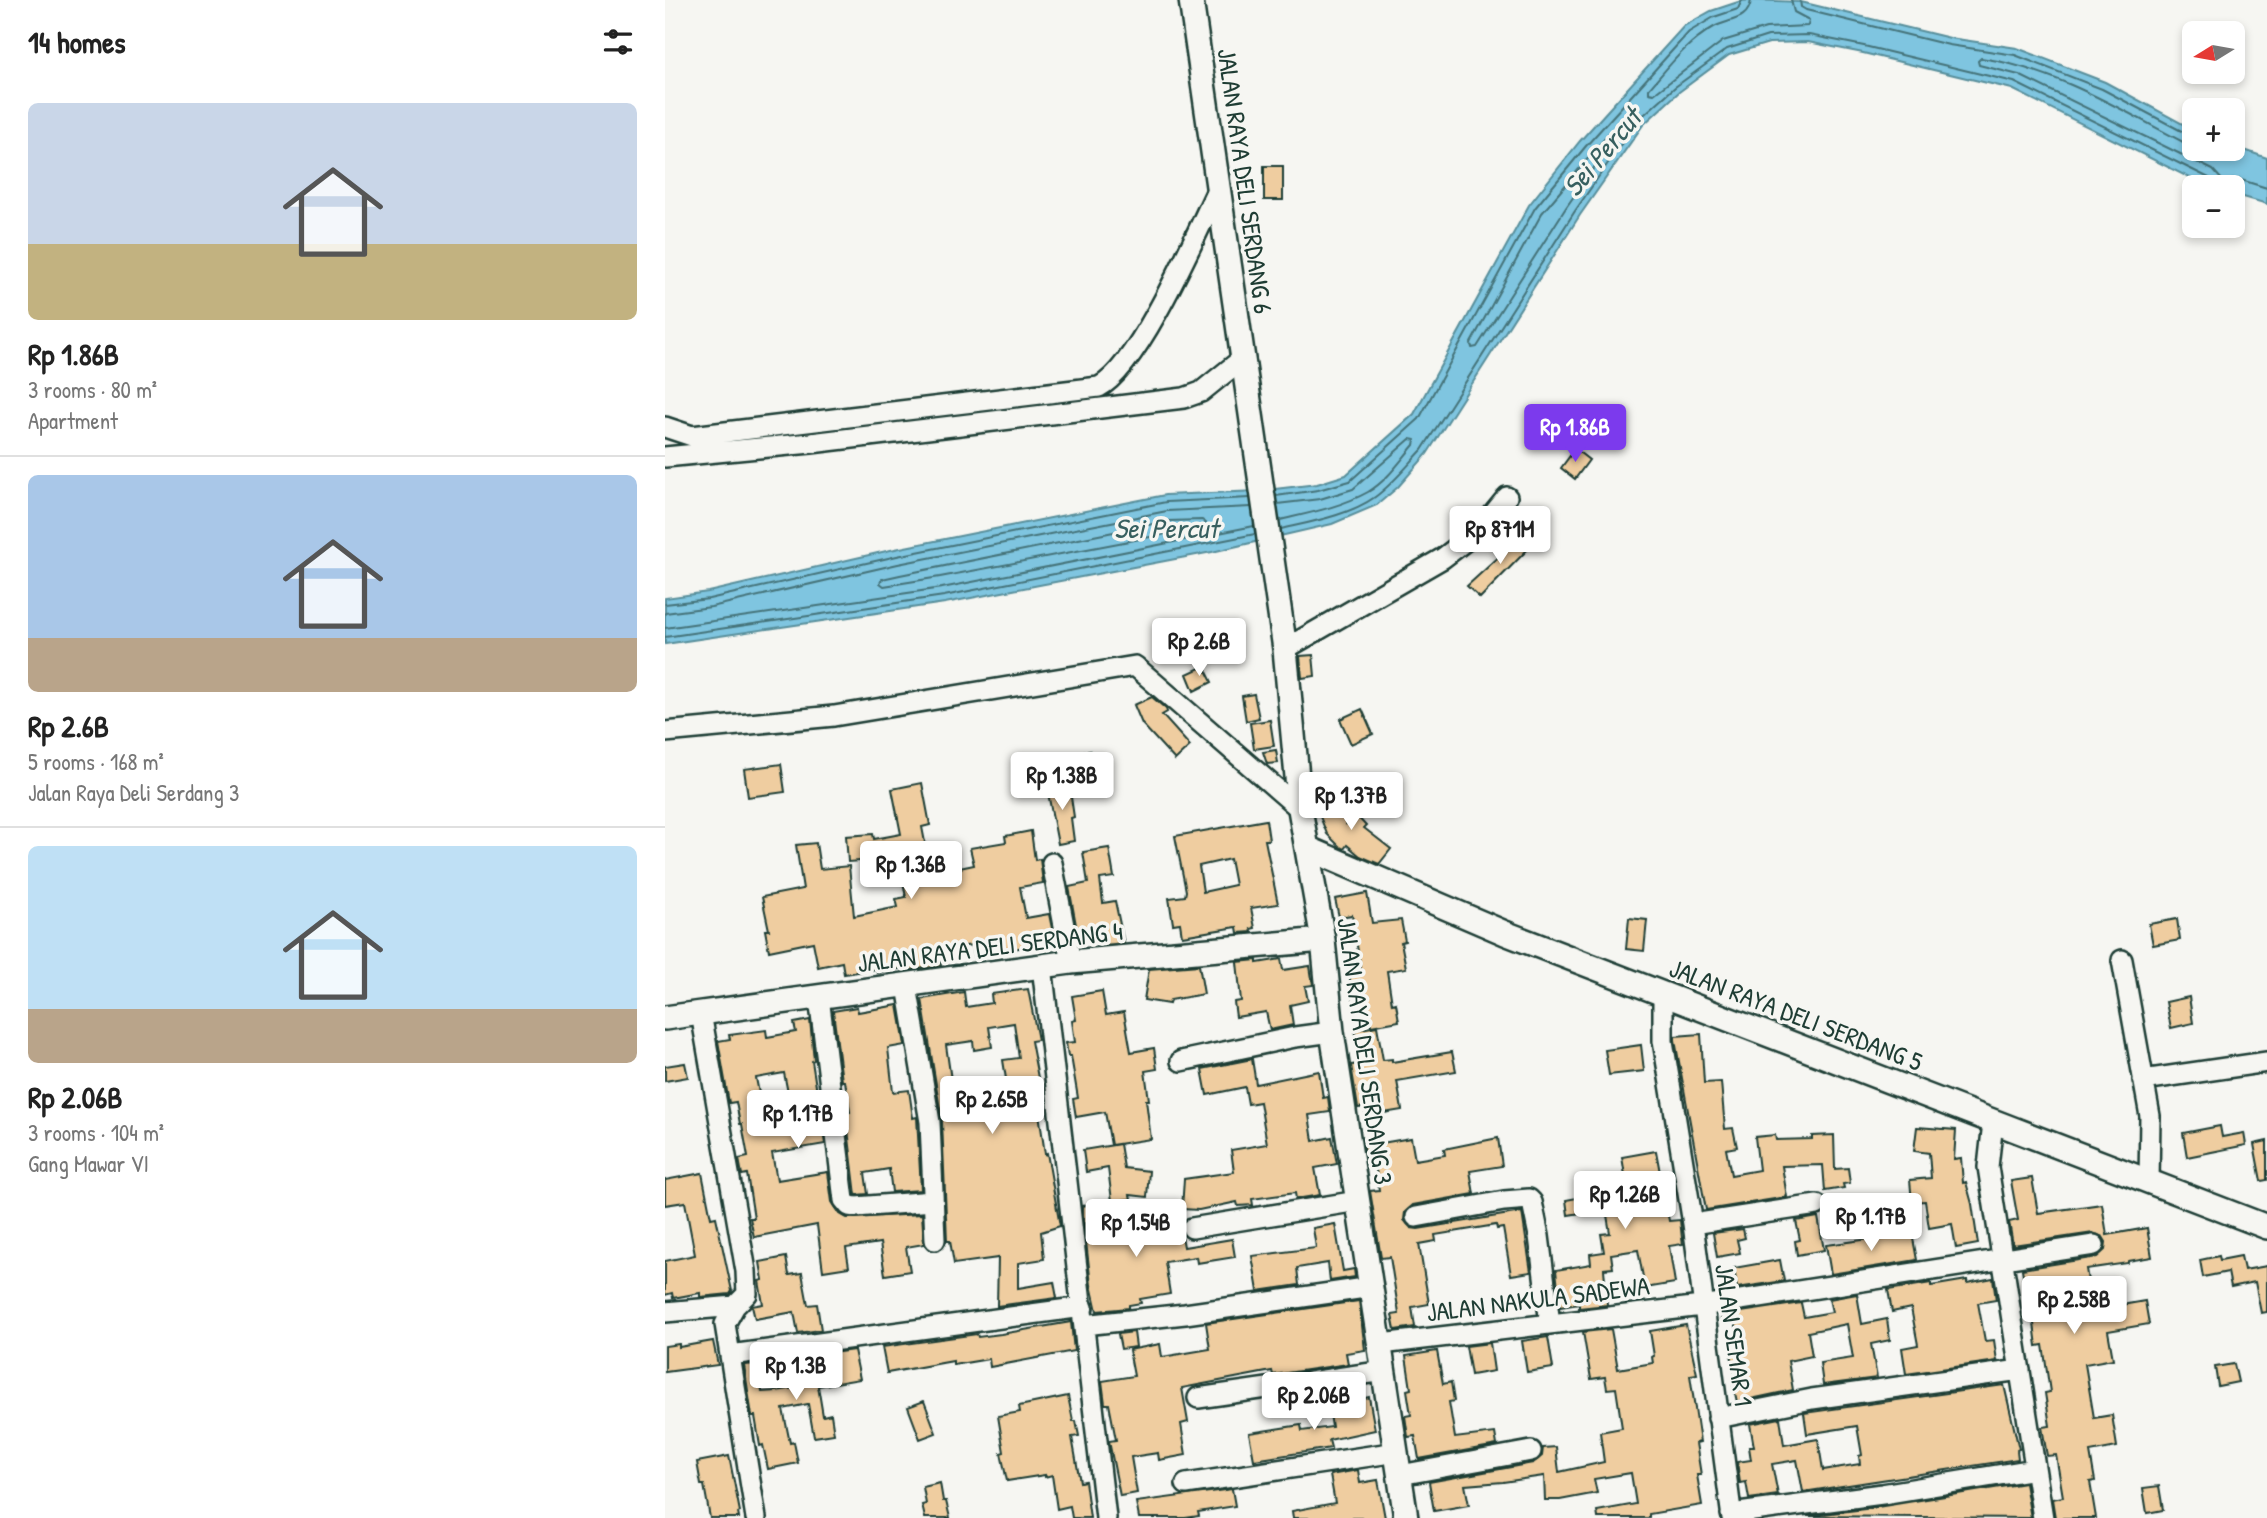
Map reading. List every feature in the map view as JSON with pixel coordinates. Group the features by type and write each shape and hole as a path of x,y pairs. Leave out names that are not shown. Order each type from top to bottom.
{"street":[{"name":"JALAN RAYA DELI SERDANG 6","path":"1191,0 1275,592"},
{"path":"665,427 692,436 1098,387 1121,368 1136,348 1188,252 1218,188"},
{"path":"665,457 811,443 1184,398 1201,393 1242,364"},
{"path":"1285,649 1443,558 1481,529 1507,497"},
{"name":"JALAN RAYA DELI SERDANG 3","path":"1275,592 1285,649 1300,809 1323,940 1332,1032 1406,1518"},
{"path":"665,732 834,716 1135,666 1300,809"},
{"name":"JALAN RAYA DELI SERDANG 5","path":"1307,848 1662,999 2267,1227"},
{"path":"1052,863 1071,962"},
{"name":"JALAN RAYA DELI SERDANG 4","path":"665,1018 1071,962 1323,940"},
{"path":"2122,960 2150,1116 2149,1182"},
{"path":"1042,966 1106,1518"},
{"path":"907,986 930,1122 935,1240"},
{"path":"819,997 844,1200 849,1206 856,1207 933,1201"},
{"name":"JALAN SEMAR 1","path":"1662,999 1663,1041 1693,1224 1731,1516"},
{"path":"701,1013 746,1271 747,1294 735,1306 725,1324 756,1518"},
{"path":"1181,1061 1332,1032"},
{"path":"2143,1080 2267,1062"},
{"path":"1992,1124 1988,1167 2043,1518"},
{"path":"1416,1217 1529,1199 1532,1202 1539,1236 1550,1324"},
{"path":"1192,1228 1358,1201"},
{"path":"1693,1224 1817,1205"},
{"name":"JALAN NAKULA SADEWA","path":"1381,1344 1702,1306 2094,1245"},
{"path":"730,1355 1084,1316 1185,1314 1372,1287"},
{"path":"665,1312 735,1306"},
{"path":"1718,1418 1812,1399 2019,1370"},
{"path":"1198,1398 1385,1371"},
{"path":"1400,1475 1531,1451"},
{"path":"1186,1484 1397,1452"},
{"path":"1731,1516 2035,1469"}],"water":[{"name":"Sei Percut","path":"1741,1 1801,2 1950,38 2017,48 2105,82 2182,124 2182,161 2245,161 2245,150 2267,158 2267,204 2245,198 2245,175 2184,175 2012,89 1808,42 1769,43 1729,55 1679,92 1643,125 1580,215 1427,454 1398,487 1377,505 1332,524 1212,552 945,603 665,644 665,598 708,592 895,549 1165,495 1258,491 1317,484 1346,475 1414,414 1529,205 1580,141 1684,26 1711,11"}],"building":[{"path":"1264,166 1283,166 1283,200 1264,200"},
{"path":"1575,449 1589,460 1575,479 1561,468"},
{"path":"1525,533 1534,543 1480,598 1467,586"},
{"path":"1313,655 1315,676 1302,678 1300,656"},
{"path":"1204,666 1212,682 1194,691 1187,674"},
{"path":"1254,694 1259,718 1246,721 1242,696"},
{"path":"1152,697 1166,709 1167,712 1162,715 1190,746 1175,760 1142,724 1134,705"},
{"path":"1362,709 1373,734 1351,744 1340,719"},
{"path":"1270,720 1274,746 1254,749 1250,723"},
{"path":"1276,750 1278,763 1267,764 1263,752"},
{"path":"1090,751 1096,778 1071,782 1066,755"},
{"path":"781,764 785,792 748,797 744,769"},
{"path":"922,783 930,825 922,827 931,874 974,865 970,848 1006,842 1005,836 1031,831 1035,860 1040,859 1043,883 1020,887 1026,918 1049,914 1055,943 1036,947 1036,944 975,958 972,945 938,951 941,966 909,970 909,967 877,973 876,969 844,974 842,962 818,967 813,942 769,951 765,930 769,930 762,897 803,889 796,845 816,843 820,869 849,866 854,916 898,907 896,899 906,897 898,858 848,862 846,836 873,834 874,839 901,834 892,789"},
{"path":"1069,784 1074,841 1058,844 1047,788"},
{"path":"1334,796 1346,824 1355,814 1366,826 1364,828 1391,849 1379,864 1360,856 1347,845 1344,849 1340,847 1327,834 1315,804"},
{"path":"1266,820 1269,840 1265,840 1278,904 1251,908 1255,928 1251,929 1252,932 1238,933 1237,927 1182,936 1180,923 1173,924 1169,898 1185,896 1186,891 1175,836","holes":["1230,859 1235,885 1203,892 1199,866"]},
{"path":"1109,848 1114,877 1100,879 1103,903 1115,901 1124,943 1104,945 1102,932 1078,936 1069,887 1088,883 1083,852"},
{"path":"1367,893 1372,923 1401,920 1405,941 1401,942 1406,968 1387,971 1392,1004 1396,1003 1399,1021 1371,1026 1366,997 1353,999 1349,972 1361,970 1352,915 1339,917 1335,899"},
{"path":"1629,918 1647,920 1644,951 1626,949"},
{"path":"2177,919 2180,940 2153,945 2149,924"},
{"path":"1281,959 1283,970 1310,966 1313,985 1305,986 1308,1001 1290,1005 1293,1025 1270,1030 1266,1012 1236,1017 1234,1002 1241,1001 1237,962 1257,960 1257,963"},
{"path":"1199,965 1204,994 1170,1000 1169,1004 1144,1000 1149,969"},
{"path":"1028,989 1038,1040 1031,1041 1042,1099 1037,1100 1060,1226 1041,1232 1044,1259 1018,1263 1018,1288 1054,1282 1057,1298 997,1306 998,1258 954,1264 950,1241 947,1241 942,1121 922,999 964,992 966,1007 992,1003 991,994","holes":["1014,1023 1019,1058 1003,1060 1006,1079 952,1087 946,1045 973,1041 974,1050 992,1047 989,1027"]},
{"path":"1102,991 1106,1015 1124,1012 1131,1052 1154,1048 1157,1069 1145,1071 1151,1139 1111,1145 1105,1112 1076,1117 1073,1099 1078,1098 1071,1056 1068,1056 1066,1043 1075,1042 1072,1021 1076,1020 1072,996"},
{"path":"2189,997 2193,1023 2171,1028 2166,1002"},
{"path":"898,1005 905,1045 888,1048 893,1092 909,1090 913,1118 917,1117 921,1190 892,1192 889,1169 865,1173 868,1194 856,1195 846,1113 850,1112 845,1081 842,1081 833,1011 857,1007 858,1012"},
{"path":"810,1020 812,1061 825,1144 772,1153 777,1180 828,1172 832,1202 840,1214 847,1218 922,1214 924,1244 906,1247 910,1271 885,1275 880,1243 846,1248 849,1267 823,1271 817,1225 754,1237 747,1174 742,1175 739,1159 748,1157 742,1124 736,1102 729,1103 718,1041 730,1039 729,1035 766,1030 767,1037 796,1032 794,1023","holes":["784,1073 789,1098 761,1103 756,1078"]},
{"path":"1377,1026 1383,1060 1392,1059 1392,1062 1452,1052 1456,1071 1397,1081 1402,1110 1366,1116 1365,1107 1358,1108 1351,1065 1361,1064 1355,1030"},
{"path":"1701,1034 1704,1083 1721,1082 1725,1129 1733,1128 1737,1147 1726,1149 1731,1175 1759,1170 1755,1137 1775,1135 1776,1140 1834,1135 1835,1169 1848,1168 1850,1183 1843,1184 1844,1188 1825,1191 1823,1165 1782,1166 1787,1197 1706,1210 1675,1040 1675,1036"},
{"path":"1641,1045 1644,1071 1609,1075 1605,1050"},
{"path":"1252,1059 1256,1084 1319,1071 1323,1098 1328,1097 1330,1112 1309,1115 1313,1141 1332,1137 1337,1164 1315,1168 1320,1195 1296,1199 1295,1193 1252,1199 1253,1205 1238,1206 1237,1202 1199,1210 1182,1209 1184,1179 1234,1172 1231,1150 1267,1144 1260,1102 1248,1104 1245,1087 1207,1095 1202,1069"},
{"path":"685,1063 688,1077 665,1081 665,1066"},
{"path":"2220,1126 2222,1137 2244,1133 2246,1145 2187,1157 2183,1133"},
{"path":"1917,1127 1956,1130 1954,1159 1961,1158 1963,1183 1966,1182 1972,1204 1978,1244 1956,1248 1952,1224 1929,1228 1925,1201 1912,1202 1910,1180 1931,1178 1929,1153 1914,1151"},
{"path":"1411,1138 1415,1160 1445,1155 1444,1149 1498,1138 1502,1166 1470,1171 1474,1194 1413,1205 1405,1212 1404,1220 1411,1228 1418,1229 1522,1212 1531,1272 1511,1275 1503,1228 1497,1229 1496,1225 1435,1235 1436,1241 1419,1244 1429,1304 1412,1307 1415,1327 1395,1330 1392,1315 1399,1314 1390,1257 1381,1258 1370,1191 1379,1190 1375,1163 1366,1164 1364,1146"},
{"path":"2267,1141 2267,1180 2261,1181 2254,1144"},
{"path":"1120,1144 1124,1168 1149,1171 1147,1197 1130,1195 1131,1199 1112,1201 1108,1168 1086,1172 1083,1150"},
{"path":"1656,1151 1669,1221 1680,1220 1683,1244 1669,1246 1675,1283 1645,1288 1638,1250 1611,1254 1613,1268 1604,1269 1607,1305 1579,1308 1579,1304 1560,1307 1556,1270 1591,1264 1590,1254 1604,1252 1601,1234 1610,1233 1606,1209 1568,1215 1566,1200 1593,1195 1590,1181 1625,1175 1622,1157"},
{"path":"702,1173 711,1218 716,1217 732,1291 730,1294 700,1297 700,1293 673,1298 672,1293 665,1295 665,1261 695,1255 685,1202 665,1205 665,1180"},
{"path":"2032,1178 2038,1213 2102,1204 2107,1235 2147,1228 2152,1257 2086,1269 2093,1310 2145,1301 2149,1324 2108,1331 2113,1359 2085,1364 2094,1418 2112,1415 2117,1447 2090,1452 2095,1481 2090,1482 2096,1518 2055,1518 2052,1499 2063,1497 2056,1455 2047,1456 2042,1427 2050,1426 2045,1393 2050,1392 2043,1345 2037,1346 2033,1316 2027,1317 2022,1269 2097,1257 2105,1250 2106,1242 2103,1237 2093,1233 2013,1245 2009,1222 2018,1220 2011,1181"},
{"path":"1108,1201 1114,1235 1134,1232 1134,1235 1180,1225 1184,1247 1232,1239 1235,1257 1197,1263 1196,1257 1165,1262 1170,1294 1140,1299 1141,1303 1129,1305 1129,1308 1097,1311 1091,1285 1082,1206"},
{"path":"1818,1217 1824,1250 1797,1255 1795,1241 1800,1240 1796,1221"},
{"path":"1335,1224 1343,1271 1354,1269 1355,1277 1330,1281 1328,1263 1297,1268 1299,1285 1258,1291 1252,1256 1316,1248 1313,1228"},
{"path":"1743,1229 1745,1238 1737,1240 1740,1253 1717,1257 1713,1233"},
{"path":"1912,1233 1917,1260 1831,1274 1826,1245"},
{"path":"2219,1256 2220,1260 2241,1256 2244,1270 2267,1266 2267,1312 2261,1313 2255,1282 2231,1287 2228,1272 2203,1277 2200,1260"},
{"path":"786,1257 789,1275 802,1273 808,1305 817,1304 821,1330 798,1333 794,1312 755,1319 752,1306 763,1304 759,1281 763,1280 760,1262"},
{"path":"1780,1260 1784,1281 1737,1288 1734,1268"},
{"path":"1993,1278 1996,1300 1978,1303 1985,1341 1994,1340 1997,1361 1906,1374 1902,1348 1918,1345 1911,1308 1892,1312 1888,1290"},
{"path":"1857,1294 1862,1324 1887,1319 1890,1340 1871,1344 1877,1378 1823,1385 1820,1363 1853,1358 1847,1324 1808,1332 1812,1356 1788,1361 1793,1390 1737,1402 1733,1384 1737,1384 1730,1349 1740,1347 1735,1320 1722,1322 1721,1315 1801,1303 1804,1317 1832,1312 1829,1299"},
{"path":"1359,1301 1365,1350 1346,1353 1348,1364 1273,1375 1272,1371 1182,1388 1188,1422 1181,1424 1186,1455 1159,1460 1158,1453 1131,1457 1137,1493 1120,1496 1109,1441 1116,1440 1109,1404 1105,1404 1102,1381 1134,1376 1129,1350 1160,1344 1162,1357 1210,1349 1206,1323"},
{"path":"1071,1322 1074,1351 990,1367 989,1359 953,1365 953,1361 887,1373 882,1347 977,1334 978,1337 1001,1334"},
{"path":"1686,1325 1697,1374 1690,1375 1700,1442 1696,1443 1701,1475 1697,1475 1702,1505 1649,1514 1649,1518 1598,1518 1597,1511 1636,1504 1631,1473 1594,1479 1597,1493 1560,1500 1545,1500 1544,1476 1465,1485 1469,1505 1434,1511 1429,1482 1533,1463 1542,1456 1543,1448 1556,1447 1559,1472 1604,1462 1600,1432 1622,1428 1616,1388 1607,1389 1605,1377 1591,1379 1583,1332 1611,1329 1618,1369 1653,1363 1650,1331"},
{"path":"1134,1332 1136,1347 1121,1349 1118,1334"},
{"path":"1548,1337 1553,1368 1527,1372 1522,1341"},
{"path":"713,1341 718,1365 665,1372 665,1346 679,1344 679,1347"},
{"path":"1490,1343 1494,1371 1471,1375 1466,1346"},
{"path":"854,1350 860,1379 818,1386 823,1416 831,1414 834,1434 814,1437 808,1404 783,1409 790,1443 794,1442 798,1463 768,1469 763,1445 760,1446 755,1416 752,1416 744,1365 758,1364 762,1392 776,1391 801,1387 795,1358"},
{"path":"1437,1351 1443,1384 1451,1382 1454,1401 1449,1402 1455,1438 1495,1433 1497,1445 1419,1459 1415,1436 1408,1437 1405,1416 1411,1415 1407,1390 1411,1389 1406,1356"},
{"path":"2234,1364 2238,1382 2218,1386 2215,1367"},
{"path":"2004,1385 2019,1449 2018,1459 1803,1492 1797,1460 1772,1464 1778,1495 1749,1499 1746,1482 1740,1483 1737,1462 1751,1460 1749,1447 1754,1447 1750,1424 1780,1418 1784,1445 1818,1439 1823,1470 1860,1464 1859,1456 1862,1455 1857,1426 1807,1434 1804,1413"},
{"path":"1068,1396 1079,1436 1072,1437 1080,1482 1085,1481 1090,1518 1072,1518 1070,1506 1057,1509 1052,1475 1007,1481 1001,1453 1004,1452 998,1416 1020,1412 1019,1406"},
{"path":"1369,1397 1375,1430 1329,1440 1331,1448 1254,1460 1249,1433 1301,1425 1302,1431 1332,1427 1329,1407"},
{"path":"924,1401 936,1433 920,1439 908,1407"},
{"path":"729,1456 739,1518 710,1518 697,1462"},
{"path":"1358,1470 1360,1483 1378,1480 1385,1518 1293,1518 1292,1511 1335,1503 1330,1475"},
{"path":"940,1483 950,1518 925,1518 922,1505 926,1504 923,1487"},
{"path":"2025,1483 2031,1518 1807,1516 1865,1509"},
{"path":"2159,1486 2163,1510 2147,1513 2143,1488"},
{"path":"1232,1489 1235,1506 1198,1512 1199,1516 1185,1518 1139,1518 1136,1502"}]}
